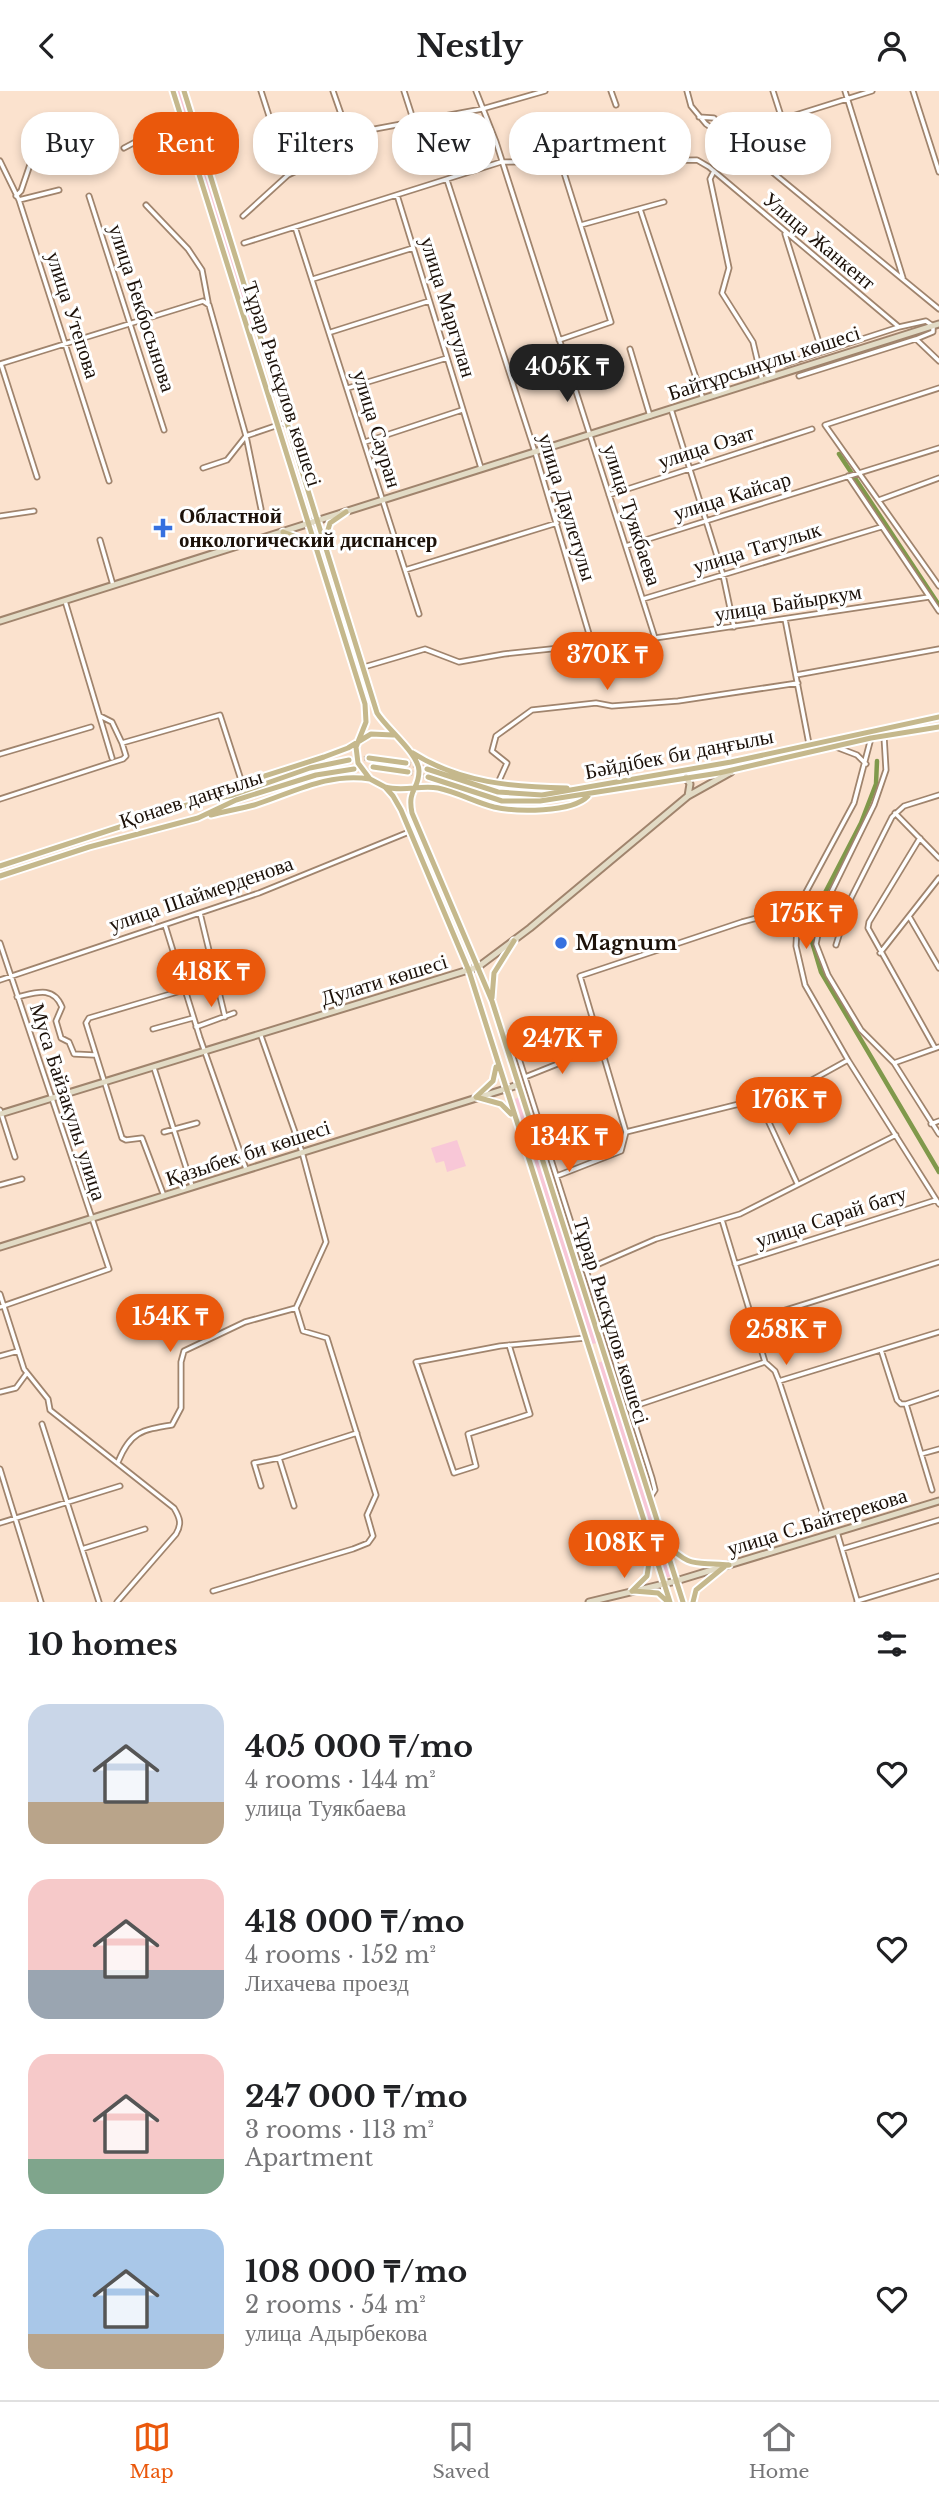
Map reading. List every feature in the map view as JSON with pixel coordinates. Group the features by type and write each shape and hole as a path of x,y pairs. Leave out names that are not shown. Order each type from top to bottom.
{"main road":[{"name":"Тұрар Рыскұлов көшесі","path":"173,91 179,112"},
{"name":"Тұрар Рыскұлов көшесі","path":"184,91 364,667"},
{"name":"Тұрар Рыскұлов көшесі","path":"199,175 365,704 366,723 355,752 358,763 370,779"},
{"name":"Байтұрсынұлы көшесі","path":"310,523 936,325"},
{"path":"248,331 257,327"},
{"path":"324,543 330,523 346,512"},
{"path":"0,621 310,523"},
{"path":"284,532 316,544"},
{"path":"364,667 377,713 393,735 428,763 484,783 581,788"},
{"name":"Бәйдібек би даңғылы","path":"427,769 498,792 542,795 732,762 939,717"},
{"name":"Бәйдібек би даңғылы","path":"428,777 502,801 540,801 588,796 719,773 871,738 939,727"},
{"path":"0,866 324,757 376,733 393,735"},
{"name":"Тұрар Рыскұлов көшесі","path":"410,751 419,768 415,787 409,798 412,813 492,1001 683,1602"},
{"path":"369,758 406,763"},
{"path":"187,805 233,795 310,768 349,760"},
{"path":"373,767 408,772"},
{"name":"Қонаев даңғылы","path":"0,876 89,847 198,818 236,800 316,775 354,769"},
{"name":"Дулати көшесі","path":"0,1113 261,1036 478,967 688,796 734,770"},
{"path":"198,818 353,776 370,779 398,791 415,787 438,788 496,807 516,809 572,806 588,796"},
{"path":"685,777 690,785 688,796"},
{"path":"385,787 411,831 469,971 669,1602"},
{"path":"492,1001 495,973 514,940"},
{"path":"495,1053 495,1076 476,1097 505,1106 519,1129"},
{"name":"Қазыбек би көшесі","path":"0,1247 518,1085"},
{"path":"591,1355 603,1350"},
{"name":"улица С.Байтерекова","path":"589,1602 676,1581 939,1501"},
{"path":"664,1541 682,1560 693,1565 726,1566"},
{"path":"633,1591 647,1576 651,1542"},
{"path":"693,1602 696,1590 726,1566"},
{"path":"633,1591 657,1593 669,1602"}],"street":[{"path":"261,91 268,112"},
{"path":"333,91 340,112"},
{"path":"404,91 411,112"},
{"name":"улица Туякбаева","path":"476,91 655,638"},
{"path":"467,112 544,91"},
{"path":"611,91 616,105"},
{"path":"687,91 691,106 698,117 765,166 939,309"},
{"path":"773,91 780,112"},
{"path":"845,91 903,280"},
{"path":"805,112 872,91"},
{"path":"913,91 939,172"},
{"path":"698,117 705,117"},
{"path":"124,148 133,143"},
{"name":"улица Утепова","path":"0,161 18,198 109,481"},
{"name":"Улица Жанкент","path":"244,243 509,162"},
{"path":"18,198 26,175"},
{"path":"243,216 288,175"},
{"path":"559,340 611,322 565,175"},
{"path":"712,175 710,179 729,268 722,293 753,342 762,380"},
{"name":"Улица Жанкент","path":"719,175 899,327"},
{"name":"улица Даулетулы","path":"447,180 535,452 592,644"},
{"path":"18,198 60,190"},
{"name":"улица Маргулан","path":"397,195 481,469"},
{"name":"улица Бекбосынова","path":"89,196 164,430"},
{"path":"581,225 664,202"},
{"path":"146,205 188,249 202,270 209,305 246,436 261,509"},
{"path":"640,209 703,399"},
{"name":"улица Сауран","path":"295,227 331,332 419,614"},
{"path":"784,232 822,352"},
{"path":"313,279 413,248"},
{"path":"37,477 0,363 196,302 203,301 209,305"},
{"path":"331,332 430,301"},
{"path":"785,364 899,327 926,321 936,325 933,332 916,339 799,376"},
{"path":"916,339 939,361"},
{"path":"630,349 650,416"},
{"path":"348,388 447,358"},
{"path":"939,388 825,425 939,586"},
{"path":"365,442 463,409"},
{"path":"671,409 723,575 734,627"},
{"path":"203,468 227,460 246,436 287,422"},
{"name":"улица Озат","path":"609,495 812,429"},
{"path":"858,473 939,448"},
{"name":"улица Кайсар","path":"626,546 858,473"},
{"path":"848,477 939,611"},
{"path":"880,500 939,478"},
{"path":"0,516 34,511"},
{"path":"405,570 557,523"},
{"name":"улица Татулык","path":"643,599 881,527"},
{"path":"100,540 113,585"},
{"name":"улица Байыркум","path":"364,667 425,649 459,662 655,638 929,597"},
{"path":"65,601 112,758"},
{"path":"785,619 809,745"},
{"path":"796,675 939,649"},
{"path":"497,785 507,763 492,751 496,736 532,710 596,703 612,706 678,701 798,683"},
{"path":"122,743 220,715 242,783"},
{"path":"0,799 123,759 126,756 115,726 101,716"},
{"path":"0,754 91,727"},
{"path":"884,737 886,770 874,805 822,909 816,944 828,975 861,1030 894,1063 939,1134"},
{"path":"871,738 854,803 798,907 796,946 805,985 848,1060 937,1202"},
{"path":"834,747 857,754 866,764"},
{"path":"836,945 850,900 895,813 904,806 939,795"},
{"path":"895,813 939,858"},
{"name":"улица Шаймерденова","path":"0,980 259,893 411,831"},
{"path":"894,1063 937,1047 880,953 868,927 920,838"},
{"path":"880,953 939,878"},
{"path":"557,1176 621,1151 626,1132 580,976 742,922 798,907"},
{"path":"200,913 225,1017"},
{"path":"910,918 939,968"},
{"path":"165,925 184,991 246,1170"},
{"name":"Муса Байзакулы улица","path":"0,943 90,1219 109,1269 2,1306"},
{"path":"17,997 46,991 55,995 62,1007 56,1021 61,1038 69,1042 74,1054 95,1055"},
{"path":"164,1196 144,1140 139,1137 124,1139 103,1083 86,1023 89,1018 184,991"},
{"path":"196,1027 234,1013"},
{"path":"153,1029 193,1018"},
{"path":"213,1591 368,1543 373,1536 367,1515 376,1495 327,1338 303,1331 296,1308 326,1242 302,1152 261,1036"},
{"path":"503,1036 515,1046 562,1190 655,1490 650,1498"},
{"path":"518,1085 560,1063 557,1050"},
{"path":"626,1132 792,1091 848,1060"},
{"path":"154,1068 192,1187"},
{"path":"759,1101 797,1183"},
{"path":"0,1113 15,1157"},
{"path":"931,1124 939,1121"},
{"path":"164,1132 197,1123"},
{"path":"585,1270 656,1239 740,1214 896,1135"},
{"path":"0,1185 22,1179"},
{"path":"554,1193 562,1190"},
{"name":"улица Сарай бату","path":"736,1264 937,1202"},
{"path":"722,1220 765,1362 775,1371 779,1381 826,1524"},
{"path":"754,1320 939,1262"},
{"path":"0,1294 27,1373 48,1399 50,1410 174,1508 180,1518 180,1527 117,1602"},
{"path":"118,1462 128,1442 138,1432 172,1425 181,1408 181,1362 184,1351 245,1322 296,1308"},
{"path":"779,1381 939,1332"},
{"path":"509,1345 530,1414 468,1434 476,1466 454,1473 416,1362 509,1345 586,1338"},
{"path":"881,1350 897,1400 901,1404 939,1393"},
{"path":"0,1356 18,1351"},
{"path":"629,1408 765,1362"},
{"path":"0,1392 16,1388 27,1373"},
{"path":"906,1404 932,1490"},
{"path":"42,1424 99,1602"},
{"path":"261,1486 254,1463 279,1458 357,1433"},
{"path":"921,1454 939,1449"},
{"path":"279,1458 294,1506"},
{"path":"0,1469 41,1602"},
{"path":"0,1523 120,1486"},
{"path":"842,1549 939,1520"},
{"path":"82,1549 145,1529"},
{"path":"837,1532 858,1601 939,1576"}],"shaded area":[{"path":"175,91 180,91 187,112 182,112"},
{"path":"201,175 206,175 253,325 249,326"},
{"path":"519,1097 597,1343 592,1344 515,1099"},
{"path":"457,1140 466,1166 447,1172 444,1161 436,1163 431,1148"},
{"path":"603,1361 671,1576 666,1578 598,1363"}],"waterway":[{"path":"839,454 939,605"},
{"path":"877,761 876,784 861,823 813,916 810,935 821,972 939,1172"}],"tunnel":[{"path":"349,760 369,758"},
{"path":"406,763 427,769"},
{"path":"408,772 428,777"}],"place":[{"name":"Областной онкологический диспансер","path":"163,528"},
{"name":"Magnum","path":"561,943"}]}
